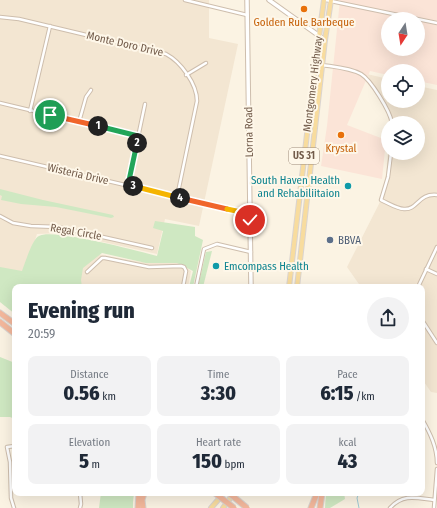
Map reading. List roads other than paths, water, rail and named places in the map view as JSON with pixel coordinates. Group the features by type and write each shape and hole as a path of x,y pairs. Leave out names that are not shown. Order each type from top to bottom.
{"highway":[{"path":"0,313 12,322"},
{"path":"0,322 12,332"},
{"path":"138,508 139,496"},
{"path":"143,496 143,508"},
{"path":"220,496 234,508"},
{"path":"232,496 247,508"},
{"path":"310,508 316,496"},
{"path":"320,508 322,496"}],"main road":[{"name":"Montgomery Highway","path":"289,284 319,36 325,0"},
{"name":"Montgomery Highway","path":"297,284 322,65 331,1"},
{"path":"211,508 221,496"},
{"path":"223,508 232,496"}],"street":[{"path":"186,0 247,14"},
{"name":"Lorna Road","path":"247,0 251,284"},
{"path":"269,0 325,40"},
{"path":"325,0 437,23"},
{"name":"Monte Doro Drive","path":"0,17 19,19 166,54 178,62 196,91 197,101 177,197"},
{"path":"30,111 50,26"},
{"path":"186,75 206,63"},
{"path":"322,65 342,68 363,75 369,81 388,110 390,116"},
{"path":"79,122 86,97 91,90"},
{"path":"0,104 138,136"},
{"path":"128,185 145,104"},
{"name":"Wisteria Drive","path":"0,156 250,214"},
{"path":"390,160 388,177 381,200 400,209 406,210 411,208 424,196 430,194 437,195"},
{"name":"Regal Circle","path":"0,216 13,223 31,226 58,227 152,248"},
{"path":"197,284 204,249 217,244 251,252"},
{"path":"419,284 437,247"},
{"path":"87,272 102,258 149,267 181,266 184,267 186,271 184,284"},
{"path":"426,269 437,274"},
{"path":"425,324 437,342"},
{"path":"425,425 431,436 437,463"},
{"path":"12,446 7,447 10,462 11,498 14,508"},
{"path":"435,508 434,500 437,469"},
{"path":"80,496 80,508"},
{"path":"390,508 404,498 434,500"}],"waterway":[{"path":"358,496 359,508"}],"place":[{"name":"Golden Rule Barbeque","path":"304,9"},
{"name":"Krystal","path":"341,135"},
{"name":"South Haven Health and Rehabiliitaion","path":"348,186"},
{"name":"BBVA","path":"330,240"},
{"name":"Emcompass Health","path":"216,266"}]}
